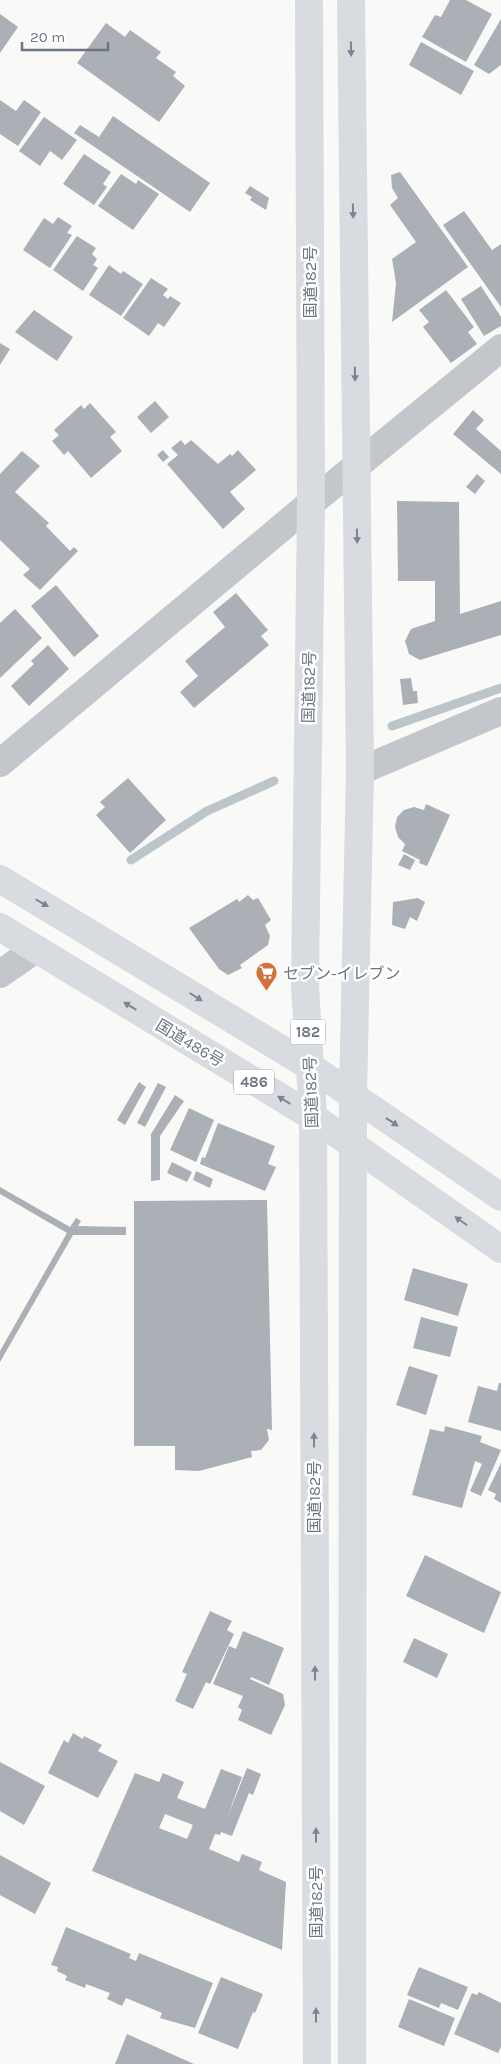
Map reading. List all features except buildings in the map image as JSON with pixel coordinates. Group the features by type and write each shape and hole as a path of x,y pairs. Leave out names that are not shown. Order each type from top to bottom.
{"highway":[{"name":"国道182号","path":"309,0 311,503 305,986 313,1117 317,2064"},
{"path":"351,0 360,771 353,1095 352,2064"},
{"name":"486","path":"0,879 63,915 311,1067 501,1197"},
{"name":"国道486号","path":"0,927 313,1117 501,1249"}],"street":[{"path":"0,763 311,503 501,348"},
{"path":"360,771 501,711"},
{"path":"0,974 36,949"}],"waterway":[{"path":"392,726 501,688"},
{"path":"131,860 207,811 274,781"}],"place":[{"name":"セブン-イレブン","path":"267,992"}]}
